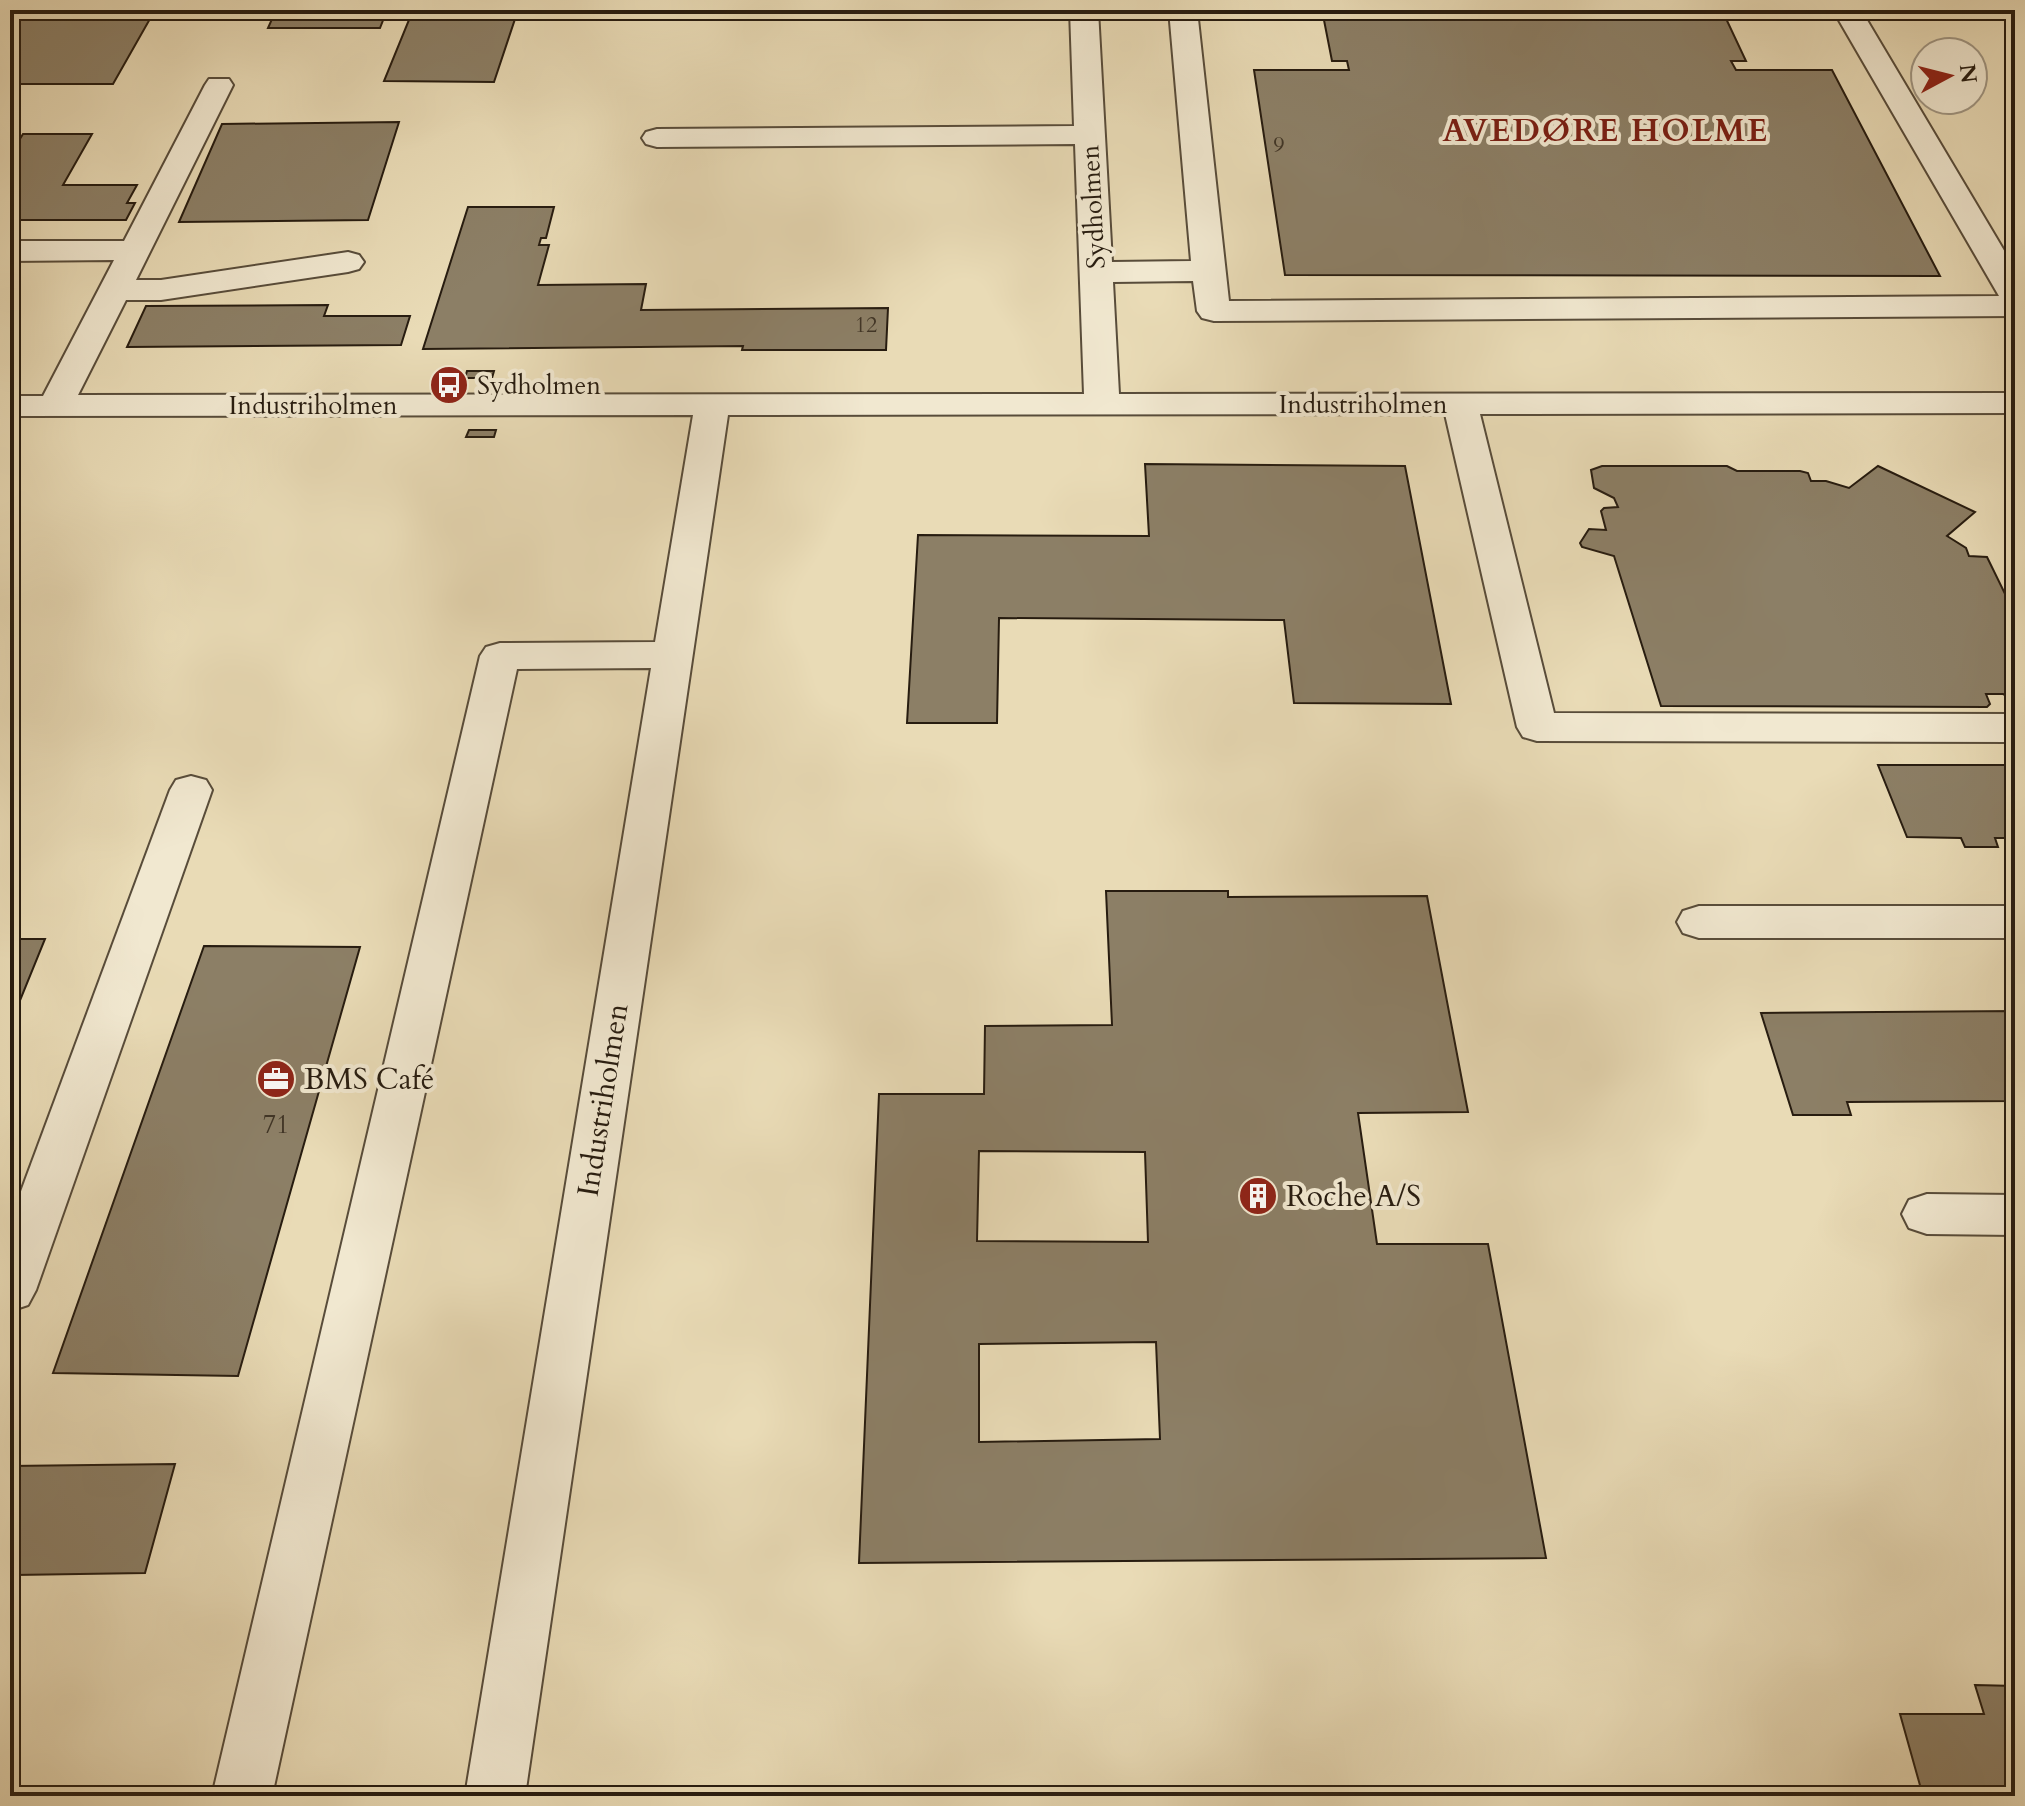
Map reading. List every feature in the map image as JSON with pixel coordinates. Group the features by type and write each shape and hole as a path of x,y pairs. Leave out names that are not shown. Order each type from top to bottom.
{"street":[{"name":"Sydholmen","path":"1084,10 1102,404"},
{"path":"1183,10 1214,311 2015,306"},
{"path":"1847,10 2015,296"},
{"path":"55,406 219,85"},
{"path":"657,138 1090,135"},
{"path":"10,251 137,250"},
{"path":"115,290 161,290 348,262"},
{"path":"1096,272 1208,271"},
{"name":"Industriholmen","path":"10,406 2015,403"},
{"path":"1460,404 1537,727 2015,728"},
{"name":"Industriholmen","path":"495,1796 712,405"},
{"path":"242,1796 500,656 672,655"},
{"path":"10,1290 191,790"},
{"path":"1699,922 2015,922"},
{"path":"1927,1214 2015,1215"}],"building":[{"path":"10,10 155,10 113,84 10,84"},
{"path":"276,10 387,10 380,28 268,28"},
{"path":"413,10 518,10 494,82 384,81"},
{"path":"1322,10 1722,10 1746,61 1731,61 1736,70 1832,70 1940,276 1285,275 1254,70 1349,70 1347,61 1332,61"},
{"path":"399,122 368,220 179,222 222,124"},
{"path":"23,134 92,134 63,185 137,185 127,203 135,203 126,220 10,220 10,155"},
{"path":"468,207 554,207 546,238 541,238 539,245 549,245 538,285 646,284 641,310 888,308 886,350 742,350 743,346 423,349"},
{"path":"328,305 324,316 410,316 401,345 127,347 146,306"},
{"path":"467,371 494,371 492,378 465,378"},
{"path":"469,430 496,430 494,437 466,437"},
{"path":"1145,464 1405,466 1451,704 1294,703 1284,620 999,618 997,723 907,723 918,535 1149,536"},
{"path":"1602,466 1727,466 1737,471 1800,471 1808,473 1811,481 1826,481 1849,488 1878,466 1975,512 1947,536 1966,548 1969,556 1987,557 2009,602 2015,605 2015,700 2003,694 1986,694 1990,704 1987,707 1661,706 1614,556 1582,547 1580,543 1589,529 1606,530 1601,511 1604,508 1618,507 1614,498 1594,488 1591,470"},
{"path":"1878,765 2015,765 2015,838 1995,838 1998,847 1965,847 1961,838 1907,837"},
{"name":"Roche A/S","path":"1106,891 1228,891 1228,897 1427,896 1468,1112 1358,1113 1377,1244 1488,1244 1546,1558 859,1563 879,1094 984,1094 985,1026 1112,1025","holes":["979,1151 1145,1152 1148,1242 977,1241","1156,1342 1160,1439 979,1442 979,1344"]},
{"path":"10,939 45,939 10,1025"},
{"path":"204,946 360,947 238,1376 53,1373"},
{"path":"2015,1011 2015,1101 1847,1102 1851,1115 1793,1115 1761,1013"},
{"path":"175,1464 145,1573 14,1575 10,1588 10,1466"},
{"path":"1975,1685 2015,1686 2015,1796 1923,1796 1900,1714 1984,1714"}],"place":[{"name":"Sydholmen","path":"449,385"},
{"name":"BMS Café","path":"276,1079"},
{"name":"Roche A/S","path":"1258,1196"}],"district":[{"name":"AVEDØRE HOLME","path":"1606,131"}]}
